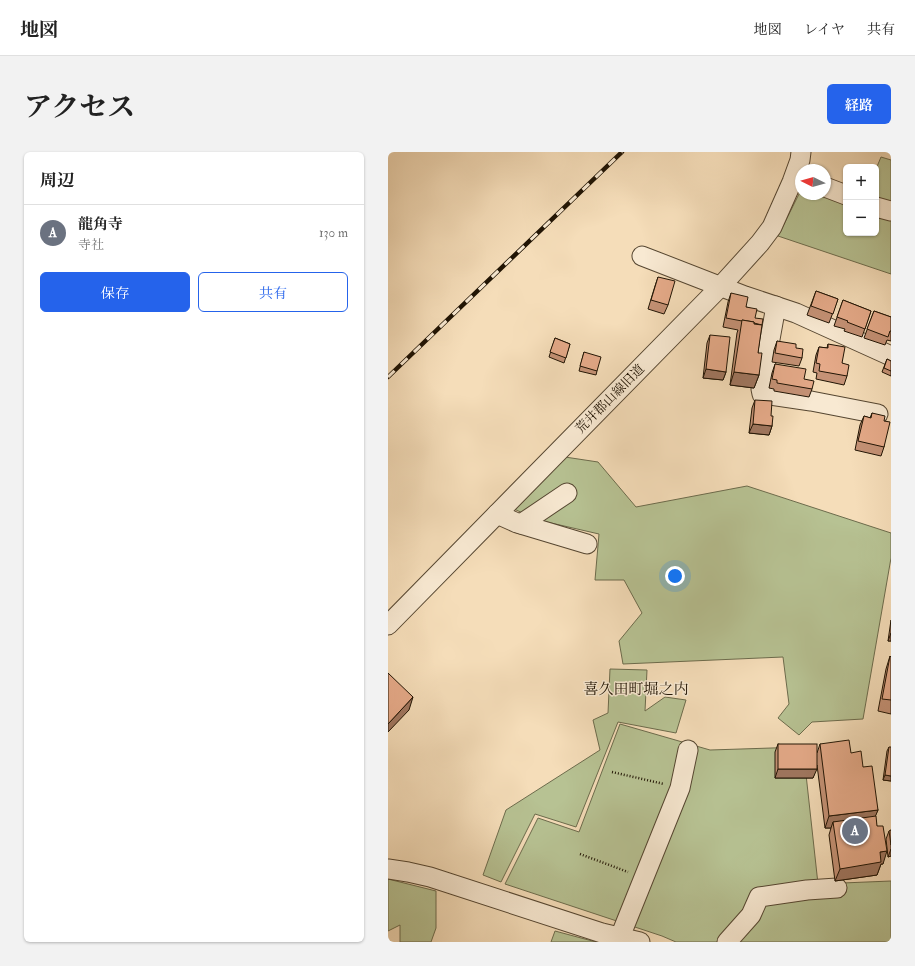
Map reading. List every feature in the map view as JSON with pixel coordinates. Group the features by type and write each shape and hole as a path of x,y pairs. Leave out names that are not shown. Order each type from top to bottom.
{"street":[{"name":"荒井郡山線旧道","path":"800,164 801,152"},
{"name":"荒井郡山線旧道","path":"388,625 396,606 497,514 721,286 760,243 772,226 795,182"},
{"path":"831,189 843,194"},
{"path":"879,208 891,211"},
{"path":"642,256 796,312 891,356"},
{"path":"776,306 761,389 762,394 811,401 878,414"},
{"path":"521,524 567,493"},
{"path":"497,514 521,524 587,544"},
{"path":"620,937 680,788 688,750"},
{"path":"388,869 430,877 484,896 602,933 640,942"},
{"path":"727,942 751,915 758,897 807,890 837,888"}],"path":[{"path":"612,772 680,788"},
{"path":"580,854 644,879"}],"green space":[{"path":"881,157 891,160 891,274 778,236 796,200 831,200 831,193 843,190 843,236 879,236 878,164"},
{"path":"565,457 598,462 636,507 747,486 891,533 891,558 863,719 812,722 799,735 778,718 789,704 783,657 623,664 619,641 642,613 624,580 595,580 599,534 538,520 514,509"},
{"path":"610,669 647,670 645,711 665,697 686,700 676,733 618,722 576,827 535,814 501,882 483,875 506,810 600,750 593,720 608,713"},
{"path":"620,724 710,750 803,747 818,884 891,881 891,942 676,942 505,884 538,818 579,832"},
{"path":"388,879 436,891 436,928 431,942 400,942 400,925 388,931"},
{"path":"555,931 596,942 551,942"}],"building":[{"path":"658,277 675,281 668,305 651,300"},
{"path":"816,291 838,299 833,314 811,306"},
{"path":"731,293 748,297 746,307 757,309 755,318 763,319 762,325 754,322 726,318"},
{"path":"843,300 871,311 865,329 837,317"},
{"path":"874,311 891,317 891,331 888,337 867,329"},
{"path":"742,320 762,325 758,353 762,353 759,375 734,372"},
{"path":"710,335 730,337 726,372 706,369"},
{"path":"555,338 570,344 566,358 550,352"},
{"path":"777,341 796,344 796,348 803,349 802,358 775,353"},
{"path":"828,344 845,347 842,363 849,365 847,376 819,371 820,364 816,363 819,347 828,348"},
{"path":"584,352 601,357 597,371 580,366"},
{"path":"887,359 891,361 891,371 884,368"},
{"path":"775,364 806,369 804,379 814,381 812,389 777,383 777,380 772,379"},
{"path":"755,400 772,401 772,426 753,424"},
{"path":"872,413 885,416 884,421 890,422 884,447 858,441 864,416 871,418"},
{"path":"890,656 891,657 891,700 882,699"},
{"path":"388,673 413,697 388,724"},
{"path":"849,740 851,753 861,751 863,767 872,766 878,810 829,816 820,744"},
{"path":"778,744 817,744 817,769 778,769"},
{"path":"889,747 891,747 891,776 885,775"},
{"path":"876,816 877,826 883,826 887,851 880,852 881,862 840,869 833,822"},
{"path":"891,830 891,845 889,831"}],"railway":[{"path":"388,377 622,152"}],"place":[{"name":"龍角寺","path":"855,831"}],"district":[{"name":"喜久田町堀之内","path":"636,689"}]}
